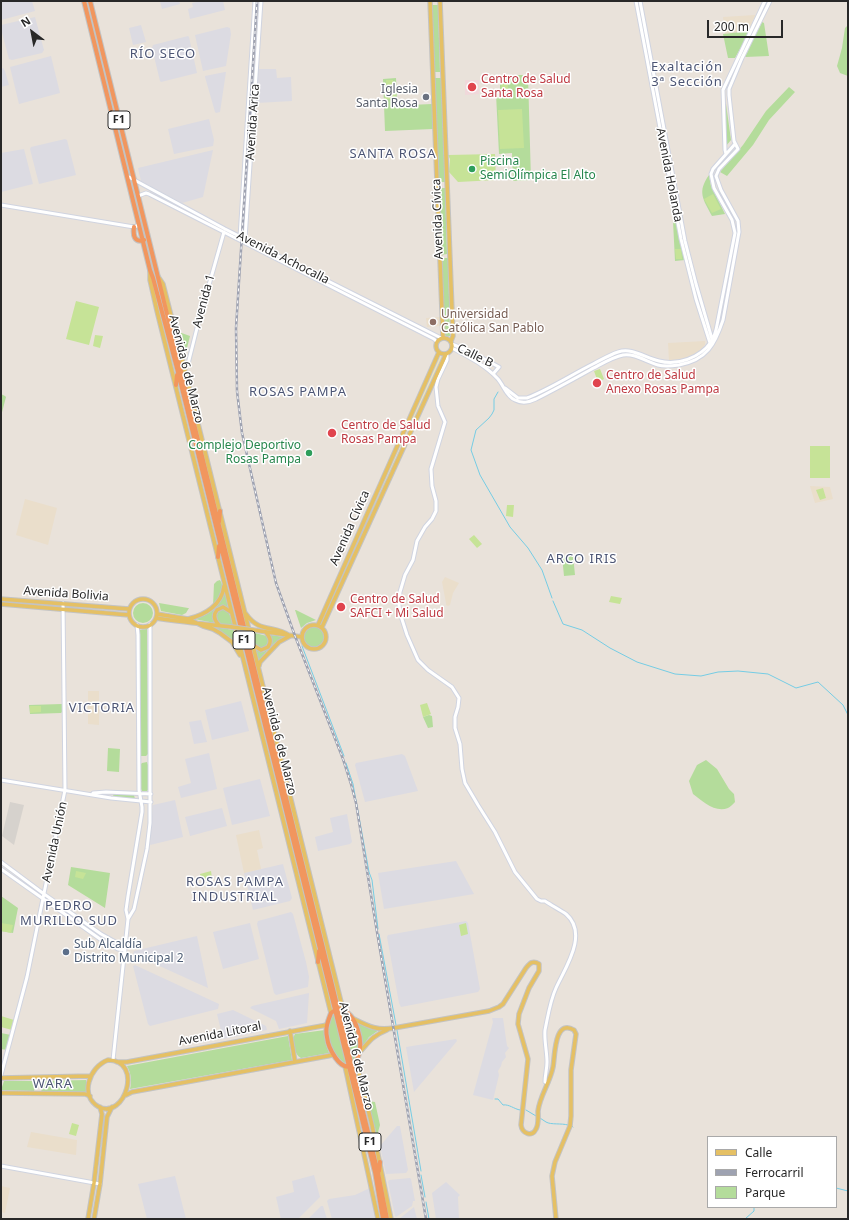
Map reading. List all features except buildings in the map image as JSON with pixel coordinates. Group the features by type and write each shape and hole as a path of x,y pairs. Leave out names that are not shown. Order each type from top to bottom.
{"highway":[{"name":"Avenida 6 de Marzo","path":"84,1 127,176 137,226 143,240 178,372 334,1011"},
{"name":"Avenida 6 de Marzo","path":"90,1 278,764 334,1011 375,1172 383,1219"},
{"path":"137,226 133,234 135,238 139,241 148,239"},
{"path":"176,385 178,372"},
{"path":"219,528 220,511"},
{"path":"218,557 220,544"},
{"path":"278,748 278,764"},
{"path":"318,962 320,949"},
{"path":"334,1011 343,1010 351,1018 359,1034 359,1054 356,1061 348,1066"},
{"name":"F1","path":"334,1011 327,1025 329,1048 333,1055 348,1066"},
{"name":"Avenida 6 de Marzo","path":"348,1066 378,1173 387,1219"},
{"path":"378,1173 380,1162"}],"main road":[{"name":"Avenida Cívica","path":"430,1 442,338"},
{"name":"Avenida Cívica","path":"440,1 453,336 452,344"},
{"name":"Avenida 6 de Marzo","path":"150,270 150,280 318,962 334,1011"},
{"name":"Avenida 6 de Marzo","path":"156,273 163,284 343,1010"},
{"path":"442,338 447,338 452,344 446,354 438,352 436,348 437,342 442,338"},
{"name":"Avenida Cívica","path":"320,626 438,352"},
{"name":"Avenida Cívica","path":"320,626 360,543 446,354"},
{"path":"188,619 202,614 218,602 224,591 224,581"},
{"name":"Avenida Bolivia","path":"1,599 63,603 129,610"},
{"path":"146,599 150,600 156,606 156,616 150,624 145,626 137,625 132,621 129,615 129,610 135,601 146,599"},
{"name":"Avenida Bolivia","path":"1,604 129,615"},
{"path":"220,626 214,615 217,610 223,607 232,613"},
{"path":"244,610 249,618 264,628 284,631 290,636"},
{"path":"156,616 186,623 232,627 302,637"},
{"path":"156,616 188,619 217,631 226,637 237,648 244,663"},
{"path":"312,624 320,626 326,631 327,636 325,643 320,648 313,649 303,643 302,637 303,632 312,624"},
{"path":"253,645 261,650 268,647 270,637 266,632"},
{"path":"258,667 260,662 279,642 290,636"},
{"path":"351,1018 370,1027 379,1029 421,1023 427,1024 440,1020 484,1012 498,1007 507,999 526,968 532,962 539,964 540,971 522,1005 518,1024 528,1059 521,1125 523,1130 527,1133 533,1133 536,1130 539,1102 553,1069 558,1034 564,1029 570,1028 574,1030 576,1034 571,1070 570,1126 553,1168 552,1181 556,1219"},
{"name":"Avenida Litoral","path":"117,1062 127,1062 327,1025"},
{"path":"359,1054 374,1036 390,1028"},
{"path":"290,1032 296,1062"},
{"path":"126,1095 128,1079 122,1066 113,1060 108,1060 97,1066 88,1082 90,1096 93,1102 100,1107 107,1108 120,1102 126,1095 132,1092 333,1055"},
{"name":"Avenida 6 de Marzo","path":"356,1061 372,1125 391,1219"},
{"name":"Avenida 6 de Marzo","path":"348,1066 378,1219"},
{"path":"1,1078 90,1076"},
{"path":"1,1093 85,1094 90,1096"},
{"path":"88,1219 102,1114 100,1107"},
{"path":"94,1219 100,1184 107,1117 112,1107"}],"street":[{"name":"Avenida Arica","path":"239,240 255,1"},
{"name":"Avenida Arica","path":"245,240 261,1"},
{"name":"Avenida Holanda","path":"636,1 681,239 696,300 713,342"},
{"name":"Avenida Holanda","path":"640,1 686,241 698,291 713,342"},
{"path":"730,157 726,153 723,90 765,1"},
{"path":"713,342 725,311 740,232 738,222 721,190 716,176 719,170 738,148 735,144 728,94 742,58 770,1"},
{"path":"713,342 735,233 732,220 714,188 711,179 713,169 735,144"},
{"name":"Avenida Achocalla","path":"127,176 239,240 245,240 442,338"},
{"name":"Avenida Achocalla","path":"138,196 146,193 149,194 224,231 240,236 434,339 437,342"},
{"path":"1,205 137,226"},
{"name":"Avenida 1","path":"184,367 188,364 224,231"},
{"name":"Calle B","path":"452,344 493,374 505,388 518,398 527,398 620,351 634,352 662,362 677,362 697,355 713,342"},
{"name":"Calle B","path":"452,344 473,353 498,367 493,374"},
{"path":"446,354 447,360 436,387 438,406 445,422 432,469 432,486 436,501 436,511 416,541 413,560 405,575 400,592 400,613 409,640 418,660 428,670 452,687 459,698 455,717 455,728 460,744 462,775 465,783 495,832 515,872 537,899 566,914 572,922 576,934 573,952 555,989 546,1030 547,1068 545,1082 547,1083"},
{"name":"Avenida Unión","path":"1,1075 27,977 66,790 63,603"},
{"path":"128,919 134,909 147,849 150,823 150,624"},
{"path":"113,1060 126,944 128,919 126,910 142,812 139,794 137,625"},
{"path":"1,780 111,798 151,802"},
{"path":"91,794 106,792 151,794"},
{"path":"1,862 101,934 117,943 126,944"},
{"path":"1,869 100,939 118,949 125,950"},
{"path":"1,1166 100,1184"}],"shaded area":[{"path":"1,1 32,1 35,11 1,20"},
{"path":"160,1 179,1 180,4 162,9"},
{"path":"201,1 223,1 225,10 190,19 188,9 193,7 192,3"},
{"path":"755,15 749,30 725,34 723,17"},
{"path":"35,17 44,50 42,53 12,60 9,59 1,25"},
{"path":"141,25 146,42 133,45 129,28"},
{"path":"227,27 230,28 231,34 226,66 203,71 195,35"},
{"path":"188,36 197,73 161,82 152,48 153,45"},
{"path":"51,56 60,93 19,104 10,67"},
{"path":"3,68 9,85 1,87 1,69"},
{"path":"258,69 276,69 277,78 291,77 292,101 257,103"},
{"path":"226,72 220,112 216,113 205,76"},
{"name":"Centro de Salud Santa Rosa","path":"465,80 479,80 479,94 465,95"},
{"path":"209,119 214,140 213,146 174,154 168,129"},
{"path":"65,139 67,140 76,175 39,184 30,149 31,147"},
{"path":"24,149 33,184 1,192 1,153"},
{"path":"213,150 203,197 182,203 141,181 138,168"},
{"name":"Universidad Católica San Pablo","path":"440,317 440,326 427,327 426,318"},
{"path":"705,341 705,345 693,356 681,360 669,361 668,343"},
{"path":"810,486 830,487 833,499 815,503"},
{"path":"25,499 57,508 48,545 16,535"},
{"path":"445,577 459,583 453,593 450,605 448,606 446,605 442,582"},
{"path":"88,691 99,691 99,725 88,724"},
{"path":"241,701 249,731 212,740 205,710"},
{"path":"201,720 207,742 194,744 189,722"},
{"path":"209,753 217,789 181,798 178,787 191,783 185,759"},
{"path":"402,754 405,756 418,791 365,802 355,765 356,763"},
{"path":"260,779 270,816 232,825 223,788"},
{"path":"175,800 183,837 150,845 153,805"},
{"path":"10,802 24,805 14,845 2,836"},
{"path":"222,808 227,826 190,836 185,817"},
{"path":"347,814 352,842 350,844 318,851 315,837 333,832 330,818"},
{"path":"259,830 263,848 257,850 261,869 244,873 236,835"},
{"path":"456,861 474,894 384,909 378,873"},
{"path":"283,864 292,898 290,901 253,910 244,873"},
{"path":"291,912 293,914 306,962 309,977 308,987 276,995 274,993 257,924 258,921"},
{"path":"466,921 468,923 480,989 478,992 401,1007 387,937 388,935"},
{"path":"250,923 259,959 223,969 213,932"},
{"path":"197,936 208,988 133,954 134,951"},
{"path":"135,965 219,1004 218,1009 150,1026 148,1024 133,966"},
{"path":"309,993 307,1023 279,1029 276,1021 250,1008 252,1006"},
{"path":"233,1010 266,1026 267,1030 223,1039 217,1014"},
{"path":"492,1018 503,1018 507,1046 509,1048 505,1053 506,1057 498,1071 499,1075 493,1100 473,1095 493,1022"},
{"path":"456,1039 457,1041 414,1092 406,1047"},
{"path":"397,1126 400,1126 408,1170 406,1173 386,1174 380,1146"},
{"path":"31,1132 77,1140 76,1155 27,1147"},
{"path":"314,1175 320,1197 298,1219 281,1219 276,1197 294,1192 292,1181"},
{"path":"175,1176 186,1219 147,1219 138,1184"},
{"path":"410,1178 415,1201 413,1201 412,1206 396,1217 388,1182 389,1180"},
{"path":"446,1182 460,1195 458,1197 459,1219 436,1219 432,1193"},
{"path":"1,1186 10,1188 5,1213 1,1212"},
{"path":"370,1188 375,1219 332,1219 327,1201 329,1199 355,1195"},
{"path":"321,1206 323,1206 327,1219 308,1219"},
{"path":"414,1207 417,1219 399,1219"}],"green space":[{"path":"432,5 438,5 440,72 434,72"},
{"path":"762,22 764,23 769,56 745,57"},
{"path":"848,25 848,76 840,73 837,66 845,28"},
{"path":"750,31 735,58 728,58 723,34"},
{"path":"500,75 528,76 531,180 513,181 512,153 499,154 496,94 500,93"},
{"path":"396,78 397,100 410,100 410,105 432,104 433,129 385,131 383,79"},
{"path":"435,78 441,78 445,182 439,182"},
{"path":"386,80 393,80 394,91 387,91"},
{"path":"501,81 508,81 508,92 502,93"},
{"path":"789,87 795,92 769,120 753,145 727,176 720,172 743,145 766,111"},
{"path":"385,92 395,92 396,99 385,99"},
{"path":"726,104 731,140 726,146 724,105"},
{"path":"522,109 524,148 500,149 498,110"},
{"name":"Piscina SemiOlímpica El Alto","path":"495,154 496,180 458,182 449,172 450,159 448,155"},
{"path":"709,175 711,186 725,214 712,216 704,200 702,191 703,186"},
{"path":"439,188 445,188 447,254 441,255"},
{"path":"713,194 721,209 712,213 704,199"},
{"path":"676,220 685,260 675,261 673,221"},
{"path":"675,249 681,249 682,259 676,259"},
{"path":"442,258 448,258 450,336 446,336 444,334"},
{"path":"76,301 99,307 89,345 66,339"},
{"path":"176,331 190,336 184,360"},
{"path":"95,335 103,336 100,348 93,346"},
{"path":"600,369 604,379 598,382 594,371"},
{"path":"1,394 6,397 1,416"},
{"path":"810,446 830,446 830,478 810,478"},
{"path":"823,488 826,498 820,500 816,490"},
{"path":"507,505 514,505 513,517 506,516"},
{"path":"474,535 482,544 477,548 469,539"},
{"path":"573,555 575,575 564,576 562,556"},
{"path":"220,580 222,583 222,590 213,606 214,584"},
{"path":"225,592 228,608 222,606 215,611 213,618 215,623 194,619 199,618 213,610 220,602"},
{"path":"611,596 622,598 620,604 609,602"},
{"path":"143,603 150,606 153,613 150,620 143,623 136,620 133,613 136,606"},
{"path":"159,603 189,608 186,613 182,615 161,611"},
{"path":"223,609 229,613 234,625 221,624 216,620 217,613"},
{"path":"295,610 316,620 307,623 301,628"},
{"path":"208,626 234,630 239,650 226,636 218,630"},
{"path":"315,626 323,629 326,637 323,645 315,648 307,645 304,637 307,629"},
{"path":"147,629 148,754 146,756 141,756 139,755 139,630"},
{"path":"251,632 267,636 269,640 266,646 261,648 255,645"},
{"path":"270,635 285,637 277,641 270,647 272,644"},
{"path":"268,649 259,661 256,650 263,652"},
{"path":"427,703 431,714 423,717 420,705"},
{"path":"62,704 61,713 30,714 29,705"},
{"path":"30,706 41,706 41,712 30,713"},
{"path":"429,715 432,716 433,727 428,728 423,717"},
{"path":"108,748 120,749 119,772 107,771"},
{"path":"706,760 717,769 729,789 734,794 735,802 728,808 714,808 693,794 689,781 697,765"},
{"path":"147,762 149,789 147,791 142,791 140,765"},
{"path":"115,793 134,795 135,799 114,797 113,795"},
{"path":"71,867 110,873 105,908 68,885"},
{"path":"76,871 86,873 83,879 75,877"},
{"path":"211,871 212,878 201,880 200,874"},
{"path":"1,896 18,908 13,933 1,931"},
{"path":"1,923 13,925 11,933 1,931"},
{"path":"466,923 468,934 461,936 459,925"},
{"path":"340,1011 349,1019 357,1035 358,1052 353,1063"},
{"path":"334,1012 346,1064 336,1054 332,1047 328,1033 330,1019"},
{"path":"1,1016 14,1020 12,1030 1,1027"},
{"path":"357,1022 370,1029 379,1030 369,1037 362,1047 362,1036"},
{"path":"325,1030 326,1045 329,1053 301,1058 297,1055 293,1038 295,1034"},
{"path":"1,1033 11,1035 7,1050 1,1049"},
{"path":"288,1036 292,1060 130,1089 131,1077 127,1066"},
{"path":"86,1080 86,1092 41,1092 44,1081"},
{"path":"4,1081 37,1081 34,1091 1,1090"},
{"path":"368,1101 375,1102 380,1125 377,1136"},
{"path":"72,1123 79,1125 76,1136 69,1134"}],"sand":[{"path":"440,356 442,357 375,506 372,505"},
{"path":"371,509 373,510 322,623 320,622"}],"waterway":[{"path":"498,392 494,399 494,410 489,418 476,430 471,450 480,475 510,527 528,548 542,570 552,598"},
{"path":"553,601 563,624 582,630 610,648 637,662 675,674 701,676 718,672 738,671 768,674 796,688 818,682 843,705 848,715"},
{"path":"302,646 344,756"},
{"path":"346,763 353,784 369,872 372,880 378,929"},
{"path":"379,934 396,1025"},
{"path":"397,1030 421,1171"},
{"path":"495,1099 498,1099 503,1105 520,1110"},
{"path":"526,1110 536,1116"},
{"path":"540,1118 548,1123 568,1125"},
{"path":"421,1175 425,1197"},
{"path":"837,1188 848,1191"},
{"path":"426,1202 429,1219"},
{"path":"745,1219 754,1211 754,1208"}],"railway":[{"path":"257,1 236,328 237,391 242,433 276,583 343,759 356,803 426,1219"}],"place":[{"name":"Centro de Salud Santa Rosa","path":"472,87"},
{"name":"Iglesia Santa Rosa","path":"426,97"},
{"name":"Piscina SemiOlímpica El Alto","path":"472,169"},
{"name":"Universidad Católica San Pablo","path":"433,322"},
{"name":"Centro de Salud Anexo Rosas Pampa","path":"597,383"},
{"name":"Centro de Salud Rosas Pampa","path":"332,433"},
{"name":"Complejo Deportivo Rosas Pampa","path":"309,453"},
{"name":"Centro de Salud SAFCI + Mi Salud","path":"341,607"},
{"name":"Sub Alcaldía Distrito Municipal 2","path":"66,952"}],"district":[{"name":"RÍO SECO","path":"163,54"},
{"name":"Exaltación 3ª Sección","path":"687,74"},
{"name":"SANTA ROSA","path":"393,154"},
{"name":"ROSAS PAMPA","path":"298,392"},
{"name":"ARCO IRIS","path":"582,559"},
{"name":"VICTORIA","path":"102,708"},
{"name":"ROSAS PAMPA INDUSTRIAL","path":"235,890"},
{"name":"PEDRO MURILLO SUD","path":"69,914"},
{"name":"WARA","path":"53,1084"}]}
